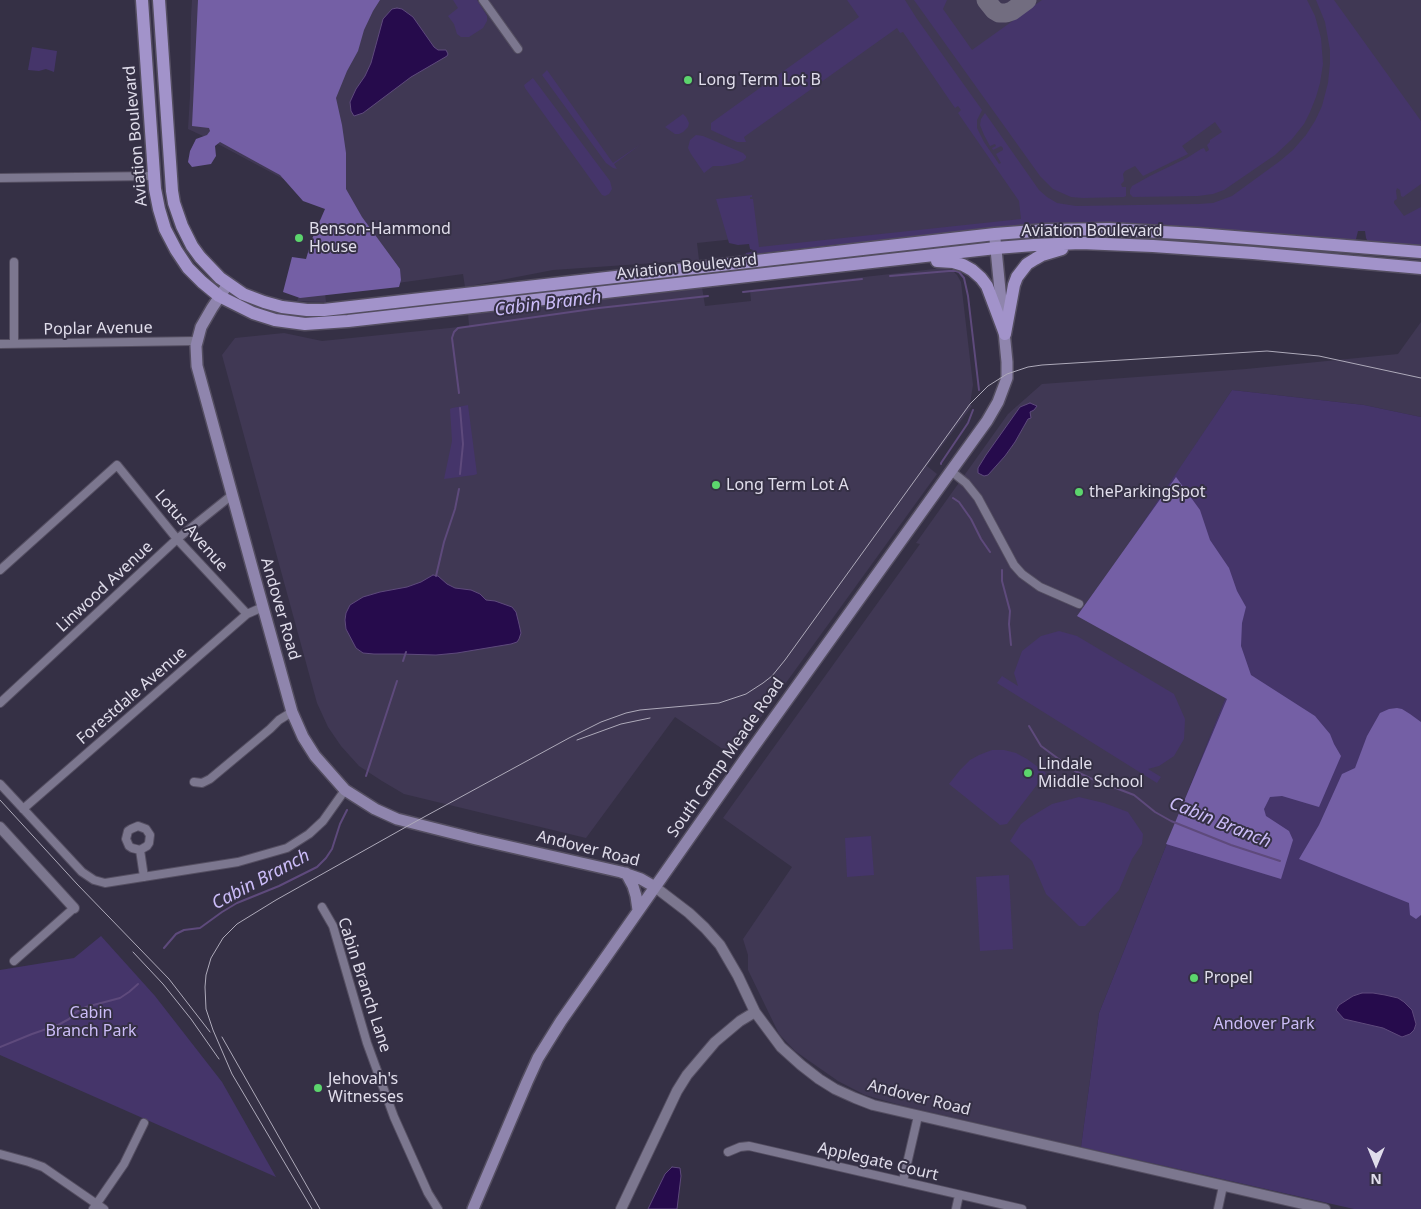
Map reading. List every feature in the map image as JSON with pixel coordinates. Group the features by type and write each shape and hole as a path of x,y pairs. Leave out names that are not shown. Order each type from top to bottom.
{"main road":[{"name":"Aviation Boulevard","path":"142,0 154,176 158,208 169,238 188,268 219,296 254,313 275,320 295,323 327,323 996,248 1081,244 1129,245 1253,253 1421,268"},
{"name":"Aviation Boulevard","path":"159,0 171,176 174,203 182,226 192,246 212,270 228,284 242,294 282,307 324,310 995,234 1063,229 1132,230 1197,234 1421,252"},
{"name":"South Camp Meade Road","path":"474,1209 538,1058 561,1020 746,756 952,471 998,402 1004,390 1007,374 995,234"},
{"path":"1005,334 1014,285 1022,271 1042,255 1081,244"},
{"path":"892,260 954,262 972,270 987,286 1005,334"},
{"name":"Andover Road","path":"228,284 204,322 196,341 197,366 292,712 310,750 345,790 375,809 405,821 626,873 655,887"},
{"path":"428,312 438,297"},
{"path":"626,873 633,886 638,910"}],"street":[{"path":"483,0 518,48"},
{"path":"0,178 154,176"},
{"path":"14,262 14,344"},
{"name":"Poplar Avenue","path":"0,344 196,341"},
{"name":"Lotus Avenue","path":"0,570 117,465 177,539 247,614"},
{"path":"952,471 966,483 978,498 1014,565 1022,574 1040,587 1080,604"},
{"name":"Linwood Avenue","path":"0,703 177,539 232,495"},
{"name":"Forestdale Avenue","path":"23,809 247,614 262,607"},
{"path":"194,782 210,779 279,720 292,712"},
{"path":"0,784 82,872 94,880 105,883 238,862 287,848 309,834 323,821 345,790"},
{"path":"2,832 74,908 14,961"},
{"path":"140,850 144,877"},
{"name":"Andover Road","path":"655,887 706,928 720,946 738,976 755,1012 781,1047 801,1065 835,1089 864,1102 918,1116 1318,1208"},
{"name":"Cabin Branch Lane","path":"322,907 333,926 367,1043 394,1116 428,1192 438,1209"},
{"path":"621,1209 687,1075 715,1042 740,1021 755,1012"},
{"path":"903,1181 918,1116"},
{"path":"95,1206 124,1164 144,1123"},
{"name":"Applegate Court","path":"728,1152 740,1147 750,1146 1022,1209"},
{"path":"0,1154 44,1167 95,1206 104,1209"},
{"path":"1218,1209 1223,1186"},
{"path":"956,1209 959,1195"}],"shaded area":[{"path":"192,0 1421,0 1421,235 1358,230 1026,220 757,249 744,238 697,243 699,260 553,270 465,287 463,274 325,293 326,302 297,301 334,206 188,129"},
{"path":"198,0 380,0 364,30 358,51 336,98 346,153 346,189 362,217 400,269 401,280 399,287 300,298 283,292 292,257 306,259 325,209 303,201 280,175 220,142 215,146 216,156 211,164 192,167 188,162 190,151 196,139 207,135 210,131 209,128 192,126"},
{"path":"392,9 402,9 413,17 434,47 438,50 446,50 448,54 411,77 363,113 354,116 351,111 350,102 371,63 383,19"},
{"path":"943,268 952,270 961,282 973,385 970,404 972,406 927,466 937,474 733,756 675,717 586,838 404,794 359,766 341,746 328,727 317,703 222,355 235,338 284,333 322,341 469,326 468,313 702,287 705,306 751,301 750,290"},
{"name":"Lindale Middle School","path":"1421,322 1421,417 1364,405 1232,390 1082,615 1233,679 1099,1013 1081,1147 900,1105 865,1095 838,1081 795,1051 779,1034 748,970 748,955 743,939 792,867 723,818 920,544 916,543 1008,414 1042,384 1246,369 1398,354"},
{"path":"1030,403 1037,406 1030,412 1031,418 1028,419 1005,456 988,475 984,476 978,473 978,468 986,455 1020,407"},
{"path":"1176,477 1200,510 1210,540 1229,568 1237,591 1246,607 1242,623 1241,646 1251,675 1315,716 1330,734 1341,756 1319,807 1282,796 1270,797 1264,809 1266,816 1289,831 1293,840 1281,879 1166,844 1227,699 1077,616"},
{"path":"433,575 438,576 455,588 471,590 480,594 486,600 512,607 516,612 521,633 517,642 436,655 374,654 363,653 356,648 346,629 346,613 350,605 363,597 407,587"},
{"path":"1397,708 1402,709 1421,722 1421,915 1416,919 1410,915 1409,903 1299,859 1319,825 1342,774 1355,768 1367,736 1380,713"},
{"path":"1362,993 1385,995 1398,998 1404,1002 1412,1010 1416,1024 1414,1030 1402,1037 1383,1028 1344,1019 1336,1010 1339,1005 1353,996"},
{"path":"672,1167 680,1168 681,1176 677,1209 648,1209 665,1174"}],"green space":[{"path":"453,0 477,0 487,16 487,21 483,28 469,37 461,37 457,34 454,24 448,16 458,8"},
{"path":"847,0 905,0 982,110 977,120 977,128 999,164 1001,163 996,154 1003,150 1003,148 1001,146 993,150 992,148 996,146 995,144 990,146 984,135 980,125 985,113 1039,190 1057,203 1076,206 1213,203 1232,196 1280,161 1306,135 1322,106 1328,83 1330,50 1325,22 1316,0 1334,0 1421,121 1421,184 1403,197 1397,188 1397,199 1394,203 1404,216 1421,207 1421,246 1368,242 1365,231 1358,231 1355,241 1195,227 873,244 841,244 745,255 753,250 750,249 749,244 738,245 729,243 716,199 752,195 750,199 753,199 759,247 1021,219 1019,201 958,113 961,110 958,106 955,108 903,32 900,33 897,28 744,137 746,142 737,142 711,130 711,123 859,17"},
{"path":"914,0 947,0 943,9 972,50 1042,0 1307,0 1315,16 1321,38 1323,64 1320,83 1304,124 1292,139 1275,155 1224,190 1198,196 1133,197 1130,194 1132,186 1201,149 1204,148 1206,152 1209,150 1207,145 1210,140 1222,132 1215,122 1182,146 1188,154 1143,176 1135,166 1125,171 1123,174 1124,181 1121,184 1122,187 1126,187 1126,196 1071,197 1053,189 1040,176"},
{"path":"32,47 57,51 54,72 46,69 39,71 28,70"},
{"path":"547,70 613,163 641,144 614,164 617,169 606,163 542,75"},
{"path":"533,78 610,181 612,189 609,194 602,195 525,88 524,85"},
{"path":"683,114 689,123 683,132 675,134 665,127"},
{"path":"696,135 703,136 743,153 746,158 738,163 713,166 704,173 688,148 690,140"},
{"name":"Andover Park","path":"1232,390 1364,405 1421,417 1421,1209 1354,1209 1081,1147 1099,1013 1233,679 1081,615"},
{"path":"468,405 477,474 444,479 452,441 450,409"},
{"path":"1059,631 1077,636 1174,694 1185,719 1184,739 1174,756 1159,766 1148,769 1161,777 1157,783 997,683 1002,676 1018,686 1014,673 1022,651 1041,636"},
{"path":"992,750 1016,753 1046,773 1007,824 1000,825 949,784 970,760"},
{"path":"1079,797 1104,803 1128,812 1143,834 1142,844 1132,859 1119,890 1085,926 1079,926 1046,894 1032,861 1010,841 1021,824 1029,818 1052,804"},
{"path":"871,836 874,875 847,877 845,838"},
{"path":"1009,875 1013,949 980,951 976,877"},
{"name":"Cabin Branch Park","path":"101,936 155,996 222,1082 276,1177 0,1055 0,970 74,958"}],"waterway":[{"name":"Cabin Branch","path":"890,276 956,271 964,278 968,296 979,390"},
{"name":"Cabin Branch","path":"743,292 862,279"},
{"name":"Cabin Branch","path":"459,393 452,338 458,328 599,308 708,296"},
{"name":"Cabin Branch","path":"460,408 463,444 460,474"},
{"name":"Cabin Branch","path":"941,464 968,423 973,410"},
{"name":"Cabin Branch","path":"436,576 459,489"},
{"name":"Cabin Branch","path":"953,498 959,502 971,519 990,552"},
{"name":"Cabin Branch","path":"1002,570 1002,581 1010,611 1011,645"},
{"name":"Cabin Branch","path":"403,661 406,652"},
{"name":"Cabin Branch","path":"366,776 397,681"},
{"name":"Cabin Branch","path":"1029,726 1041,746 1075,771 1134,795 1155,812 1171,821 1231,845 1280,861"},
{"name":"Cabin Branch","path":"164,948 176,934 184,930 200,928 237,903 279,886 317,867 332,849 340,824 347,810"},
{"name":"Cabin Branch","path":"0,1047 58,1025 86,1007 120,998 138,984"}],"taxiway":[{"path":"986,0 999,13 1012,11 1027,0"}],"tram line":[{"path":"312,1209 232,1074 206,1009 206,975 211,958 223,938 237,924 413,823 601,722 640,710 719,703 746,694 763,683 772,676 785,660 970,404 988,386 1007,374 1028,367 1042,365 1267,351 1319,356 1421,378"},
{"path":"577,740 621,724 650,718"},
{"path":"0,800 77,884 169,979 210,1032"},
{"path":"133,952 163,984 219,1059"},
{"path":"222,1037 320,1209"}],"place":[{"name":"Long Term Lot B","path":"688,80"},
{"name":"Benson-Hammond House","path":"299,238"},
{"name":"Long Term Lot A","path":"716,485"},
{"name":"theParkingSpot","path":"1079,492"},
{"name":"Lindale Middle School","path":"1028,773"},
{"name":"Propel","path":"1194,978"},
{"name":"Jehovah's Witnesses","path":"318,1088"}]}
